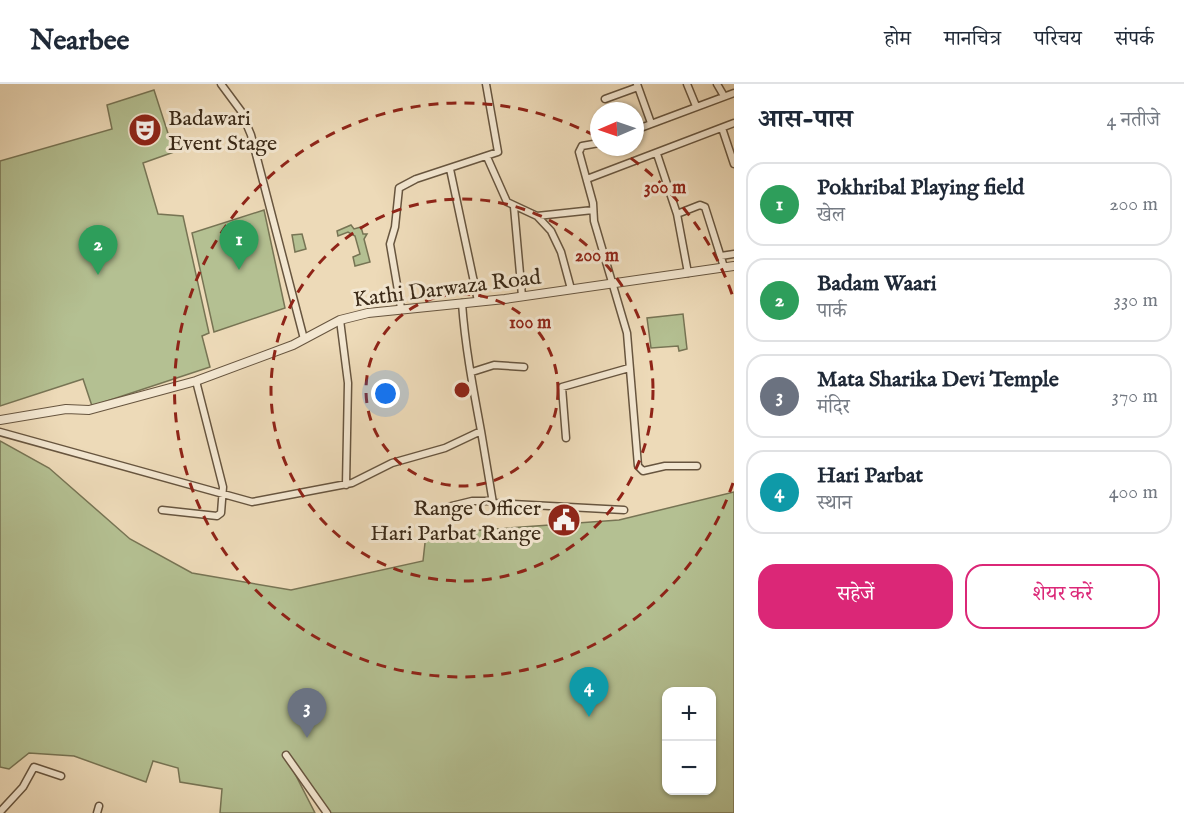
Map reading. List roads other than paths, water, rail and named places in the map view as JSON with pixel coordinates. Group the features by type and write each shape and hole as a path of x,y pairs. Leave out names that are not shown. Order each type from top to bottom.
{"street":[{"path":"221,84 241,111 251,135 304,339"},
{"path":"401,308 390,244 395,227 399,188 408,182 496,154 499,148 486,84"},
{"path":"687,84 696,106"},
{"path":"717,84 724,96"},
{"path":"605,99 637,85 651,123"},
{"path":"644,126 734,93"},
{"path":"587,179 734,123"},
{"path":"722,128 734,164"},
{"path":"590,144 578,150 587,179 611,284 624,322 639,469 643,471 665,466 697,466"},
{"path":"657,154 677,214 688,273"},
{"path":"487,157 505,197 514,207 537,216 544,222 557,242 571,289"},
{"path":"450,169 478,301"},
{"path":"677,214 700,205 705,207 724,267"},
{"path":"514,207 522,296"},
{"path":"537,216 593,210"},
{"path":"721,256 734,254"},
{"name":"Kathi Darwaza Road","path":"0,420 66,408 89,410 196,381 304,339 340,320 401,308 522,296 734,266"},
{"path":"462,303 467,358 472,372 491,501"},
{"path":"340,320 348,384 346,485"},
{"path":"472,372 494,365 524,367"},
{"path":"566,438 562,387 629,368"},
{"path":"162,510 220,515 223,494 196,381"},
{"path":"0,432 252,502 346,485 388,465 445,448 481,431"},
{"path":"431,511 472,501 624,510"},
{"path":"286,755 327,813"},
{"path":"0,812 23,787 34,767 61,776"}],"place":[{"name":"Badawari Event Stage","path":"145,130"},
{"name":"Pokhribal Playing field","path":"239,270"},
{"name":"Badam Waari","path":"98,275"},
{"name":"Range Officer Hari Parbat Range","path":"564,520"},
{"name":"Hari Parbat","path":"589,717"},
{"name":"Mata Sharika Devi Temple","path":"307,738"}]}
